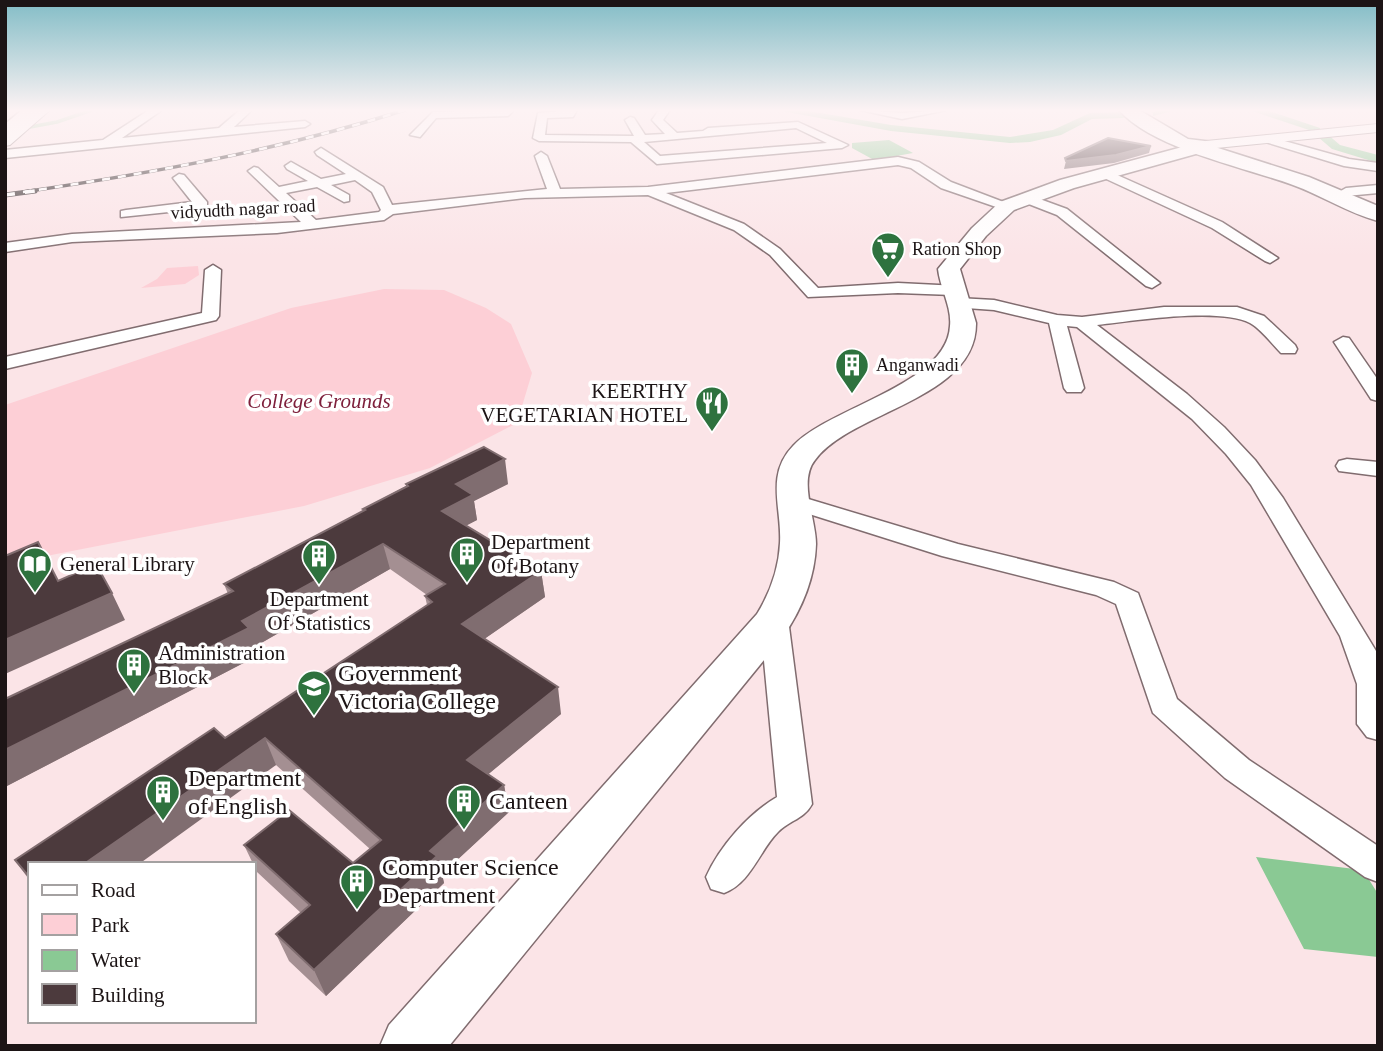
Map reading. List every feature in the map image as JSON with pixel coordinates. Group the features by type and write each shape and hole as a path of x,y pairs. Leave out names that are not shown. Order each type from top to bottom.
{"main road":[{"path":"410,1046 631,790 774,619 793,579 799,544 790,481 803,453 838,425 908,391 938,371 957,353 964,327 949,269 979,232 1016,202 1106,174 1136,159"},
{"path":"1238,159 1302,181 1378,214"},
{"path":"1241,159 1346,192 1378,206"}],"street":[{"path":"332,159 378,190 388,210"},
{"path":"542,159 554,192"},
{"path":"866,159 873,163"},
{"path":"1334,159 1378,167"},
{"name":"vidyudth nagar road","path":"5,248 104,236 314,226 372,220 384,216 388,210 484,197 554,192 648,191 873,163 907,162 946,185 1062,212 1152,283"},
{"path":"290,166 337,195"},
{"path":"254,171 314,226"},
{"path":"1106,174 1217,225 1270,258"},
{"path":"273,187 357,176"},
{"path":"289,201 337,195 357,176"},
{"path":"127,214 202,205 179,178"},
{"path":"1346,192 1378,188"},
{"path":"648,191 739,227 775,252 808,288 819,294 898,288 956,296 1057,320 1082,322 1164,312 1237,312 1258,320 1288,349"},
{"path":"104,236 137,200"},
{"path":"5,363 210,316 213,270"},
{"path":"1057,320 1074,388"},
{"path":"1082,322 1195,412 1233,448 1263,485 1362,646 1376,697 1373,724 1378,728"},
{"path":"1343,342 1378,395"},
{"path":"1347,466 1378,469"},
{"path":"795,502 951,550 1105,588 1128,599 1164,705 1237,769 1378,866"},
{"path":"724,877 767,820 795,804 774,619"}],"green space":[{"path":"198,266 199,275 185,284 141,288 157,279 167,268"},
{"name":"College Grounds","path":"384,289 444,290 486,308 511,324 532,373 517,423 430,468 304,506 5,564 5,405 291,308"}],"water":[{"path":"1256,857 1363,870 1378,894 1378,957 1304,949"}],"building":[{"path":"484,447 505,459 456,484 473,495 442,511 541,571 462,624 558,687 467,760 504,785 430,851 437,856 314,970 276,934 310,905 244,845 289,810 353,863 381,840 265,738 87,862 28,862 28,876 15,860 214,728 225,738 432,602 425,596 445,584 383,544 242,621 249,628 5,750 5,699 233,591 224,584 365,510 363,509 408,486 406,484"},
{"path":"38,542 58,581 96,564 112,593 5,640 5,556"}],"railway":[{"path":"23,192 216,159"},
{"path":"5,195 35,191"}],"place":[{"name":"Ration Shop","path":"888,279"},
{"name":"Anganwadi","path":"852,395"},
{"name":"KEERTHY VEGETARIAN HOTEL","path":"712,433"},
{"name":"Department Of Botany","path":"467,584"},
{"name":"Department Of Statistics","path":"319,586"},
{"name":"General Library","path":"35,594"},
{"name":"Administration Block","path":"134,695"},
{"name":"Government Victoria College","path":"314,717"},
{"name":"Department of English","path":"163,822"},
{"name":"Canteen","path":"464,831"},
{"name":"Computer Science Department","path":"357,911"}]}
